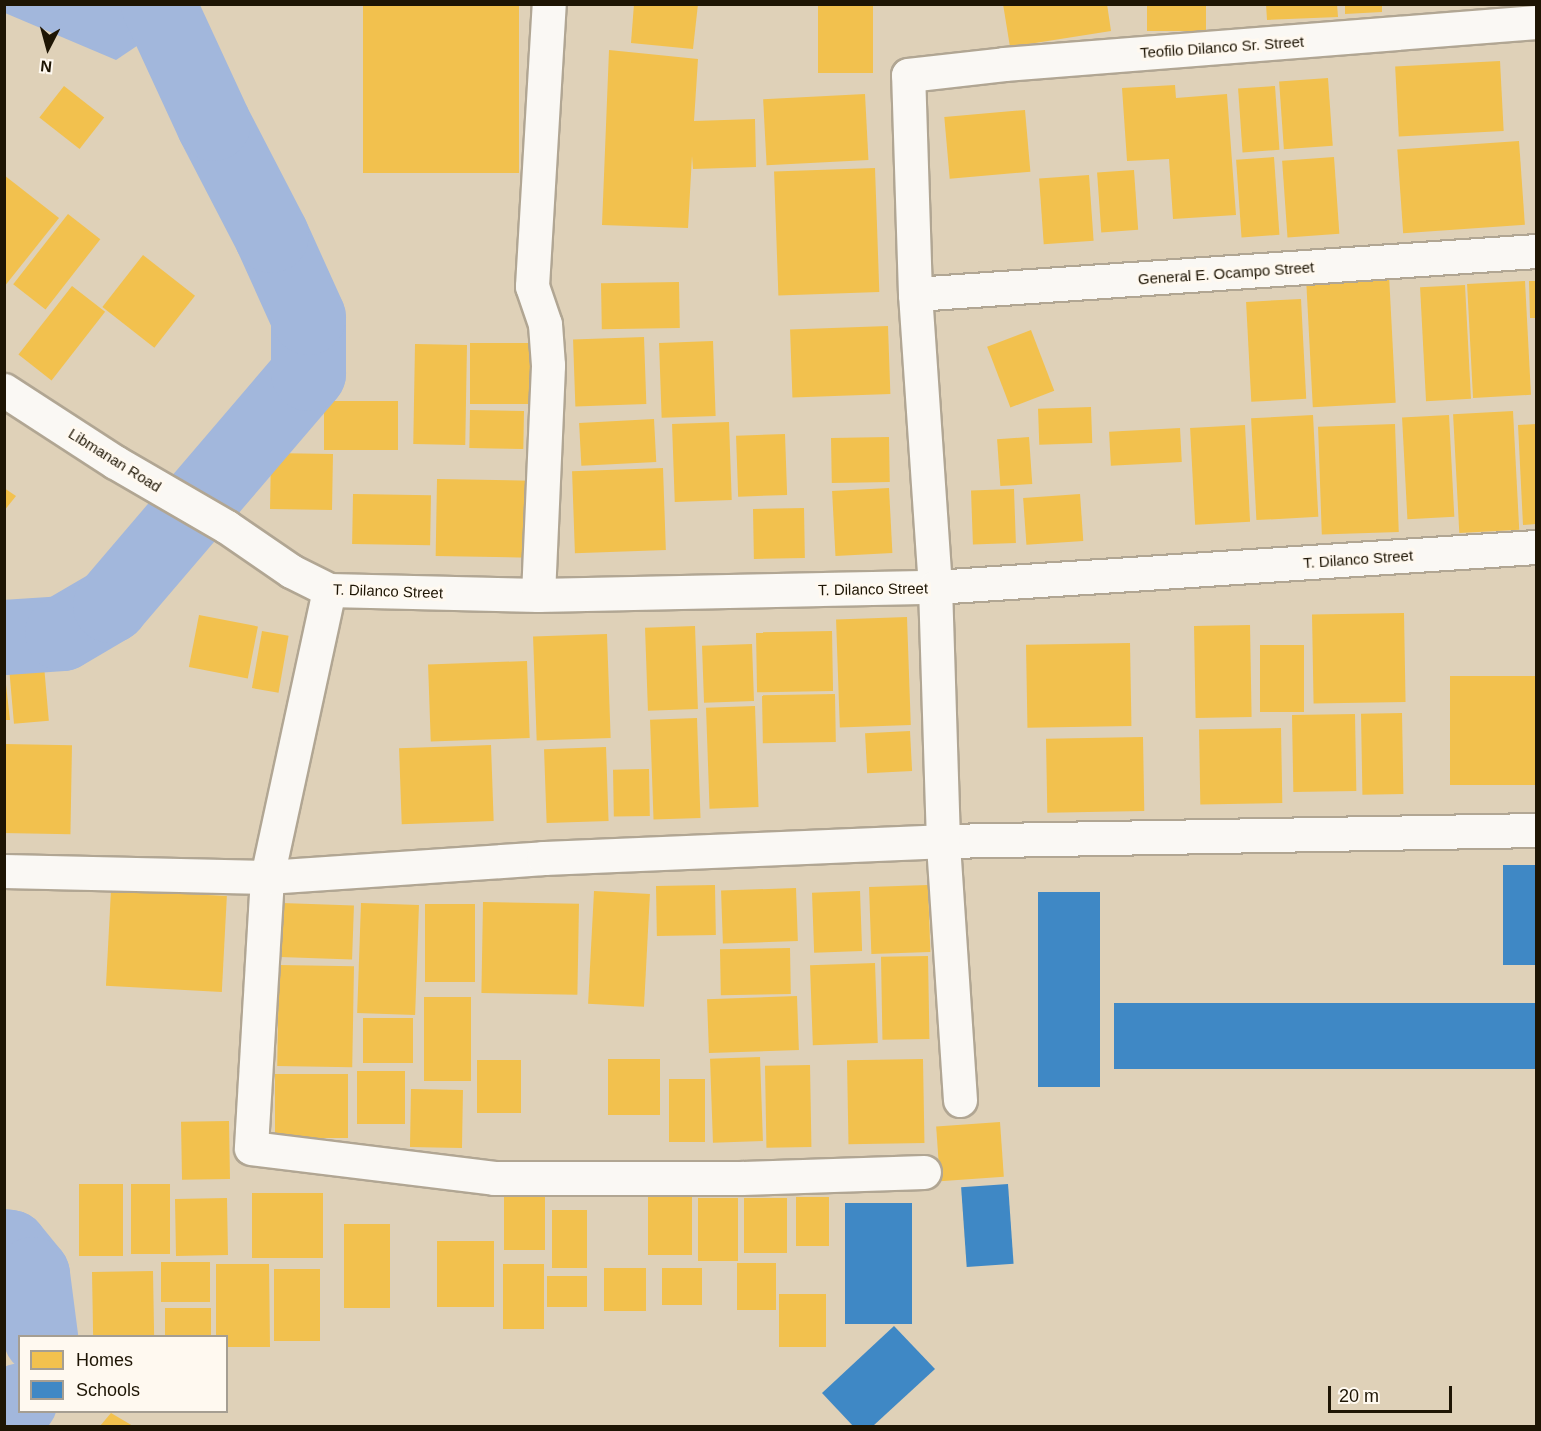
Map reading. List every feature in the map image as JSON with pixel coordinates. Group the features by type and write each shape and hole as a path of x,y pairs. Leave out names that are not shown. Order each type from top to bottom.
{"street":[{"path":"538,596 548,365 545,324 532,286 549,4"},
{"name":"Teofilo Dilanco Sr. Street","path":"915,294 908,75 1004,64 1536,22"},
{"name":"General E. Ocampo Street","path":"915,294 1536,251"},
{"path":"915,294 935,587 943,842 960,1100"},
{"name":"Libmanan Road","path":"4,390 115,462 227,527"},
{"name":"T. Dilanco Street","path":"227,527 291,571 328,590 538,596 935,587 1536,547"},
{"path":"328,590 267,877 251,1149 494,1178 740,1178 924,1172"},
{"path":"4,871 267,877 543,858 943,842 1536,830"}],"water":[{"path":"4,5 198,5 116,60 5,13"}],"building: Homes":[{"path":"363,4 519,4 519,173 363,173"},
{"path":"634,4 698,4 693,49 631,43"},
{"path":"818,4 873,4 873,73 818,73"},
{"path":"1003,4 1107,4 1111,31 1010,47"},
{"path":"1147,4 1206,4 1206,31 1147,31"},
{"path":"1266,4 1337,4 1338,17 1267,20"},
{"path":"1345,4 1382,4 1382,12 1345,14"},
{"path":"609,50 698,59 694,121 755,119 756,167 693,169 692,156 688,228 602,225"},
{"path":"1500,61 1504,131 1399,136 1395,66"},
{"path":"1328,78 1333,146 1284,149 1279,81"},
{"path":"1175,85 1176,98 1227,94 1236,215 1173,219 1169,159 1127,161 1122,88"},
{"path":"64,86 104,117 80,149 39,118"},
{"path":"1275,86 1279,150 1243,152 1238,89"},
{"path":"865,94 868,160 767,165 763,99"},
{"path":"1025,110 1030,172 950,179 944,117"},
{"path":"1519,141 1525,225 1403,233 1397,150"},
{"path":"1274,157 1279,235 1242,237 1236,160"},
{"path":"1334,157 1339,234 1287,237 1282,161"},
{"path":"875,168 879,292 778,295 774,172"},
{"path":"1134,170 1138,230 1101,232 1097,173"},
{"path":"4,175 59,218 4,287"},
{"path":"1089,175 1094,241 1044,244 1039,178"},
{"path":"68,214 100,239 46,309 13,284"},
{"path":"143,255 195,296 154,348 102,307"},
{"path":"1389,275 1396,403 1313,407 1306,279"},
{"path":"1525,281 1531,395 1473,398 1467,284"},
{"path":"1529,281 1536,281 1536,318 1530,318"},
{"path":"679,282 680,328 602,329 601,283"},
{"path":"1465,285 1471,399 1426,401 1420,287"},
{"path":"72,286 105,312 52,380 18,355"},
{"path":"1301,299 1306,399 1251,402 1246,302"},
{"path":"888,326 890,394 792,397 790,329"},
{"path":"1031,330 1054,391 1010,408 987,347"},
{"path":"644,337 646,404 575,406 573,339"},
{"path":"713,341 716,416 662,418 659,343"},
{"path":"470,343 530,343 530,404 470,404"},
{"path":"415,344 467,345 465,445 413,444"},
{"path":"324,401 398,401 398,450 324,450"},
{"path":"1091,407 1092,443 1039,445 1038,409"},
{"path":"470,410 524,411 523,449 469,448"},
{"path":"1513,411 1519,530 1459,533 1453,414"},
{"path":"1313,415 1318,517 1256,520 1251,418"},
{"path":"1449,415 1454,517 1407,519 1402,417"},
{"path":"654,419 656,462 581,466 579,423"},
{"path":"729,422 732,500 675,502 672,424"},
{"path":"1395,424 1399,532 1322,535 1318,427"},
{"path":"1536,424 1536,524 1523,525 1518,425"},
{"path":"1245,425 1250,522 1195,525 1190,428"},
{"path":"1180,428 1182,462 1111,466 1109,432"},
{"path":"785,434 787,495 738,497 736,436"},
{"path":"889,437 890,482 832,483 831,438"},
{"path":"1029,437 1032,484 1000,486 997,439"},
{"path":"271,453 333,454 332,510 270,509"},
{"path":"663,468 666,550 575,553 572,471"},
{"path":"437,479 532,481 531,558 436,556"},
{"path":"4,488 16,496 4,511"},
{"path":"889,488 892,553 835,556 832,491"},
{"path":"1014,489 1016,543 973,544 971,491"},
{"path":"353,494 431,495 430,545 352,544"},
{"path":"1080,494 1083,541 1026,545 1023,498"},
{"path":"804,508 805,558 754,559 753,509"},
{"path":"1404,613 1406,702 1314,704 1312,615"},
{"path":"199,615 258,626 248,678 189,667"},
{"path":"907,617 911,725 840,727 836,619"},
{"path":"1250,625 1252,717 1196,718 1194,626"},
{"path":"695,626 698,709 648,711 645,628"},
{"path":"262,631 289,636 279,693 252,688"},
{"path":"832,631 833,691 757,692 756,632"},
{"path":"607,634 611,738 537,741 533,637"},
{"path":"1130,643 1131,726 1027,728 1026,645"},
{"path":"752,644 754,701 704,703 702,646"},
{"path":"1260,645 1304,645 1304,712 1260,712"},
{"path":"43,654 49,721 14,724 8,657"},
{"path":"527,661 530,738 431,741 428,664"},
{"path":"4,667 10,720 4,720"},
{"path":"1450,676 1536,676 1536,785 1450,785"},
{"path":"835,694 836,742 763,743 762,695"},
{"path":"755,706 759,807 710,809 706,708"},
{"path":"1402,713 1403,794 1362,795 1361,714"},
{"path":"1355,714 1356,791 1293,792 1292,715"},
{"path":"697,718 700,818 654,820 650,720"},
{"path":"1281,728 1282,803 1200,804 1199,729"},
{"path":"910,731 912,771 867,773 865,733"},
{"path":"1143,737 1144,811 1047,813 1046,739"},
{"path":"4,744 72,745 70,834 4,833"},
{"path":"491,745 494,821 402,824 399,748"},
{"path":"606,747 609,821 547,823 544,749"},
{"path":"649,769 650,816 614,817 613,770"},
{"path":"715,885 716,935 657,936 656,886"},
{"path":"928,885 930,952 871,954 869,887"},
{"path":"796,888 798,941 723,944 721,891"},
{"path":"111,890 227,896 222,992 106,986"},
{"path":"594,891 650,894 644,1007 588,1004"},
{"path":"860,891 862,951 814,953 812,893"},
{"path":"483,902 579,904 577,995 481,993"},
{"path":"282,903 354,906 352,959 280,957"},
{"path":"361,903 419,905 415,1015 357,1013"},
{"path":"425,904 475,904 475,982 425,982"},
{"path":"790,948 791,994 721,995 720,949"},
{"path":"928,956 929,1039 882,1040 881,957"},
{"path":"875,963 878,1043 813,1045 810,965"},
{"path":"279,965 354,966 352,1067 277,1066"},
{"path":"797,996 799,1050 709,1053 707,999"},
{"path":"424,997 471,997 471,1081 424,1081"},
{"path":"363,1018 413,1018 413,1063 363,1063"},
{"path":"760,1057 763,1141 713,1143 710,1059"},
{"path":"608,1059 660,1059 660,1115 608,1115"},
{"path":"923,1059 924,1143 848,1144 847,1060"},
{"path":"477,1060 521,1060 521,1113 477,1113"},
{"path":"810,1065 811,1147 766,1148 765,1066"},
{"path":"357,1071 405,1071 405,1124 357,1124"},
{"path":"275,1074 348,1074 348,1138 275,1138"},
{"path":"669,1079 705,1079 705,1142 669,1142"},
{"path":"411,1089 463,1090 462,1148 410,1147"},
{"path":"229,1121 230,1179 182,1180 181,1122"},
{"path":"1000,1122 1004,1177 940,1181 936,1126"},
{"path":"79,1184 123,1184 123,1256 79,1256"},
{"path":"131,1184 170,1184 170,1254 131,1254"},
{"path":"252,1193 323,1193 323,1258 252,1258"},
{"path":"504,1197 545,1197 545,1250 504,1250"},
{"path":"648,1197 692,1197 692,1255 648,1255"},
{"path":"796,1197 829,1197 829,1246 796,1246"},
{"path":"227,1198 228,1255 176,1256 175,1199"},
{"path":"698,1198 738,1198 738,1261 698,1261"},
{"path":"744,1198 787,1198 787,1253 744,1253"},
{"path":"552,1210 587,1210 587,1268 552,1268"},
{"path":"344,1224 390,1224 390,1308 344,1308"},
{"path":"437,1241 494,1241 494,1307 437,1307"},
{"path":"161,1262 210,1262 210,1302 161,1302"},
{"path":"737,1263 776,1263 776,1310 737,1310"},
{"path":"216,1264 269,1264 270,1347 228,1347 228,1335 216,1335"},
{"path":"503,1264 544,1264 544,1329 503,1329"},
{"path":"604,1268 646,1268 646,1311 604,1311"},
{"path":"662,1268 702,1268 702,1305 662,1305"},
{"path":"274,1269 320,1269 320,1341 274,1341"},
{"path":"153,1271 154,1335 93,1335 92,1272"},
{"path":"547,1276 587,1276 587,1307 547,1307"},
{"path":"779,1294 826,1294 826,1347 779,1347"},
{"path":"165,1308 211,1308 211,1335 165,1335"},
{"path":"111,1413 133,1426 100,1426"}],"building: Schools":[{"path":"1503,865 1536,865 1536,965 1503,965"},
{"path":"1038,892 1100,892 1100,1087 1038,1087"},
{"path":"1114,1003 1536,1003 1536,1069 1114,1069"},
{"path":"1008,1184 1014,1264 967,1267 961,1187"},
{"path":"845,1203 912,1203 912,1324 845,1324"},
{"path":"894,1326 935,1369 873,1426 853,1426 822,1393"}],"waterway":[{"path":"4,637 62,633 110,605 308,373 308,317 271,235 213,123 158,4"},
{"path":"4,1246 10,1247 32,1274 40,1335"},
{"path":"4,1414 18,1402"}]}
